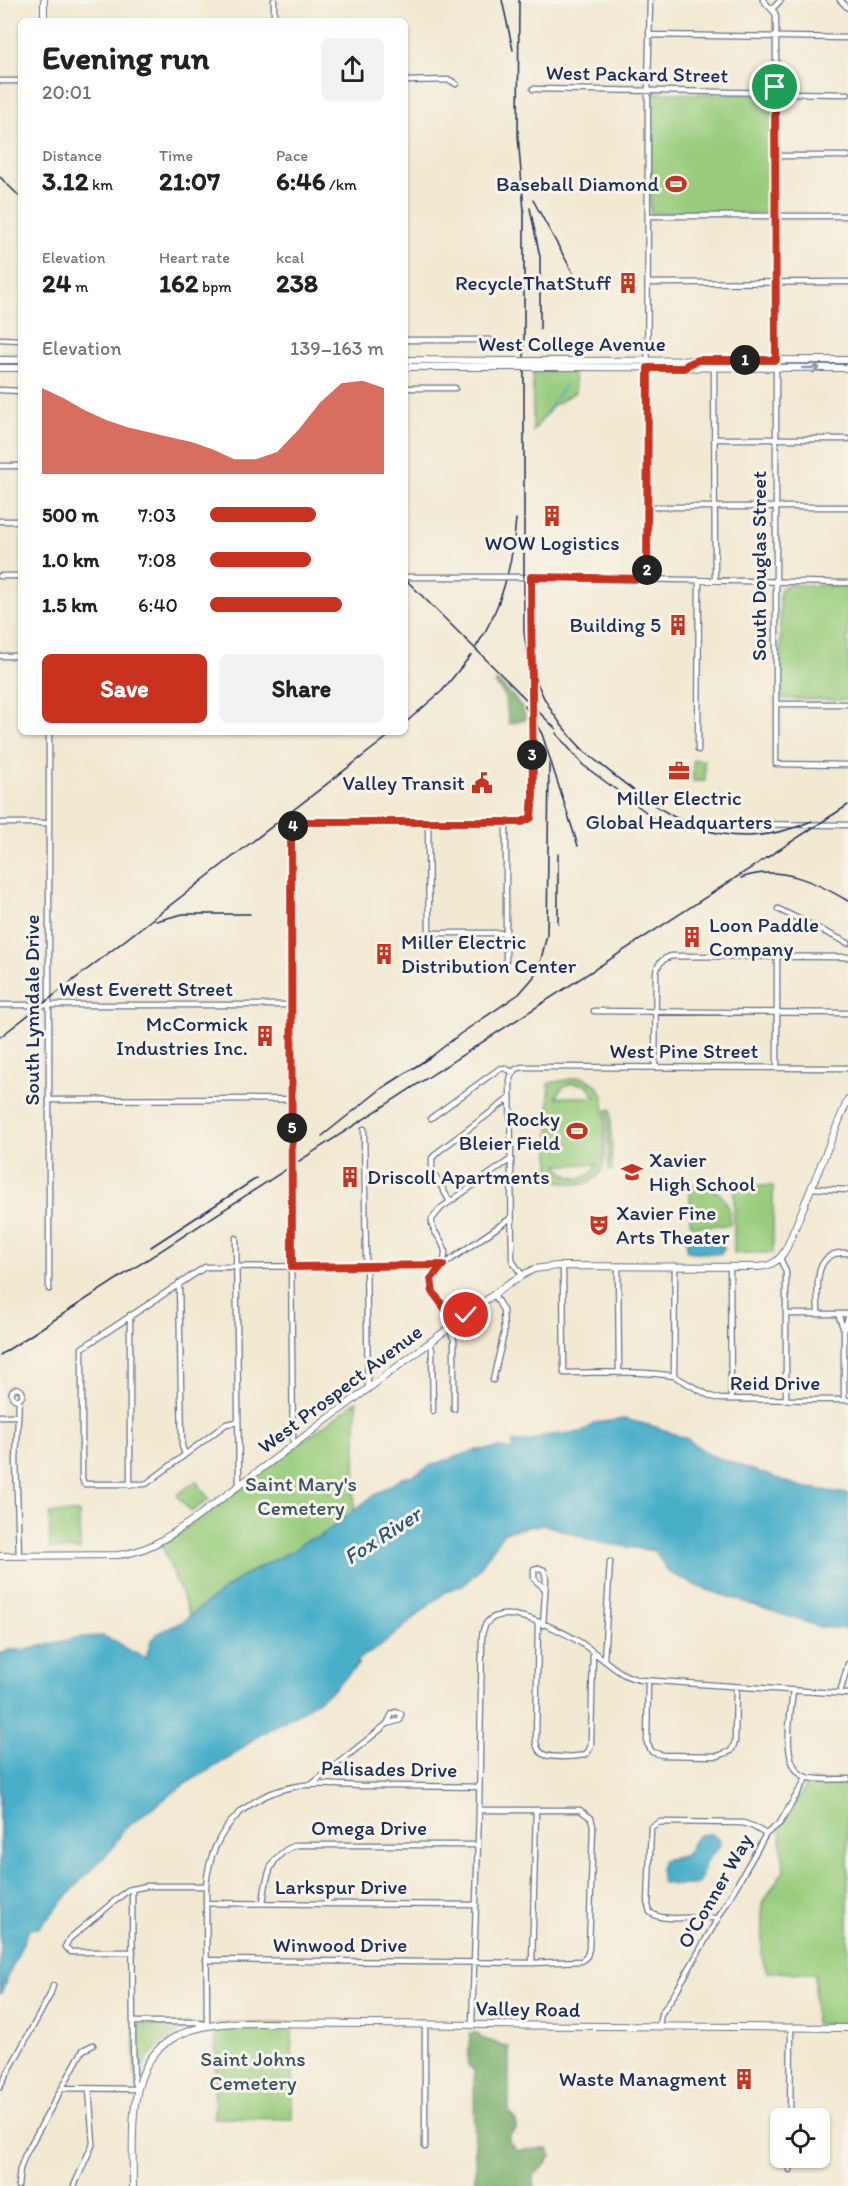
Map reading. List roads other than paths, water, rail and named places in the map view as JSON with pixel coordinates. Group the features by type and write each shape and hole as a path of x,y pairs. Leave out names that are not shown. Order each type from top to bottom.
{"main road":[{"path":"44,0 44,18"},
{"path":"0,360 18,360"},
{"name":"West College Avenue","path":"408,360 501,364"},
{"path":"685,368 698,360"},
{"name":"West College Avenue","path":"408,367 648,364 698,360 848,360"},
{"name":"West College Avenue","path":"648,364 685,368 848,368"},
{"path":"0,368 18,368"},
{"path":"780,1258 787,1247 848,1099"},
{"name":"West Prospect Avenue","path":"0,1556 118,1555 143,1549 167,1538 448,1328 522,1275 540,1268 764,1266 780,1258"},
{"name":"Valley Road","path":"133,2186 132,2124 136,2090 145,2067 162,2046 183,2032 207,2025 239,2023 848,2028"}],"street":[{"path":"274,0 274,18"},
{"path":"647,579 650,0"},
{"path":"763,0 772,9 782,0"},
{"path":"840,0 848,8"},
{"name":"South Douglas Street","path":"772,9 776,15 776,764 848,765"},
{"path":"649,35 848,38"},
{"path":"408,81 450,80 456,84"},
{"path":"0,81 18,81"},
{"name":"West Packard Street","path":"533,89 848,94"},
{"path":"776,156 848,156"},
{"path":"648,216 848,216"},
{"path":"648,283 848,282"},
{"path":"0,339 18,339"},
{"path":"408,340 490,340"},
{"path":"714,360 715,580"},
{"path":"408,388 455,388"},
{"path":"0,390 18,391"},
{"path":"715,439 848,439"},
{"path":"0,466 18,466"},
{"path":"648,507 848,507"},
{"path":"0,521 18,521"},
{"path":"0,576 18,576"},
{"path":"408,577 848,583"},
{"path":"293,1444 291,832 293,826 300,822 529,820 532,813 531,577"},
{"path":"698,750 699,580"},
{"path":"0,656 18,656"},
{"path":"776,704 848,704"},
{"name":"South Lynndale Drive","path":"49,735 49,1289"},
{"path":"428,822 429,933 506,933"},
{"path":"506,822 506,960"},
{"path":"0,823 49,823"},
{"path":"708,824 848,825"},
{"path":"778,909 848,943"},
{"path":"655,1067 656,972 662,961 672,956 848,957"},
{"path":"777,957 777,1068"},
{"name":"West Everett Street","path":"0,1005 291,1005"},
{"path":"594,1011 848,1013"},
{"path":"431,1118 499,1069 504,1068 513,1072 510,1081 512,1260 522,1275"},
{"name":"West Pine Street","path":"513,1072 520,1068 848,1068"},
{"path":"450,1202 432,1170 432,1158 439,1150 510,1098"},
{"path":"49,1100 292,1099"},
{"path":"364,1129 368,1390"},
{"path":"443,1265 445,1249 433,1230 432,1222 436,1213 511,1159"},
{"path":"811,1188 848,1190"},
{"path":"455,1323 431,1286 434,1273 512,1218"},
{"path":"236,1238 239,1484"},
{"path":"818,1314 820,1269 830,1256 837,1253 848,1253"},
{"path":"780,1258 786,1272 786,1399"},
{"path":"237,1422 226,1424 146,1484 91,1485 83,1483 82,1348 205,1267 443,1265"},
{"name":"Reid Drive","path":"563,1266 564,1373 674,1376 710,1396 731,1399 846,1400"},
{"path":"618,1266 619,1373"},
{"path":"674,1376 675,1266"},
{"path":"730,1267 731,1399"},
{"path":"179,1283 182,1446 185,1454"},
{"path":"493,1380 504,1333 503,1310 494,1295"},
{"path":"786,1314 848,1316 844,1330 846,1400"},
{"path":"838,1314 844,1330"},
{"path":"130,1315 130,1485"},
{"path":"448,1328 454,1340 454,1409"},
{"path":"430,1342 433,1411"},
{"path":"19,1399 16,1460 19,1556"},
{"path":"0,1416 18,1416"},
{"path":"604,1660 610,1562"},
{"path":"545,1589 541,1624 536,1742 537,1748 543,1754 578,1756 589,1750 593,1652"},
{"name":"Palisades Drive","path":"207,2025 206,1886 214,1849 228,1825 241,1811 269,1794 288,1788 311,1785 479,1787 482,1632 489,1620 498,1614 511,1614 565,1634 627,1676 648,1681 848,1694"},
{"path":"840,1694 848,1664"},
{"path":"648,1681 647,1743 652,1752 662,1755 718,1756 731,1751 735,1742 736,1687"},
{"path":"793,1691 790,1756 795,1768 807,1777 848,1779"},
{"path":"311,1785 387,1724"},
{"path":"325,1773 328,1785"},
{"name":"O'Conner Way","path":"659,2026 661,2013 674,1995 766,1834 780,1822 807,1777"},
{"path":"472,2025 479,1787"},
{"name":"Winwood Drive","path":"206,1960 579,1962 588,1954 592,1820 584,1811 479,1810"},
{"path":"532,1963 537,1810"},
{"path":"718,1919 658,1917 650,1912 648,1905 651,1827 660,1822 743,1823 766,1834"},
{"name":"Omega Drive","path":"263,1903 266,1876 272,1863 281,1853 297,1845 478,1845"},
{"path":"133,1952 72,1952 66,1950 65,1945 121,1894 132,1889 147,1886 206,1886"},
{"path":"63,2088 136,2090 132,1889"},
{"name":"Larkspur Drive","path":"206,1903 476,1905"},
{"path":"0,2087 51,1995 53,1986"},
{"name":"Valley Road","path":"133,2022 196,2022 207,2025"},
{"path":"425,2024 425,2147"},
{"path":"790,2108 791,2027"},
{"path":"18,2186 25,2155 83,2050 93,2045"},
{"path":"74,2186 93,2145 88,2089"}],"water":[{"path":"687,1233 706,1239 721,1236 724,1248 721,1253 717,1254 687,1251"},
{"name":"Fox River","path":"624,1419 656,1427 687,1439 710,1455 802,1487 848,1494 848,1629 820,1627 699,1587 668,1572 655,1551 597,1542 543,1524 504,1532 477,1572 464,1584 445,1592 377,1649 358,1660 358,1665 331,1691 256,1737 231,1757 185,1784 123,1830 111,1850 48,1918 38,1928 29,1929 0,1995 0,1654 9,1650 26,1650 80,1637 103,1636 146,1658 151,1640 156,1634 182,1622 241,1577 292,1551 309,1539 318,1538 370,1498 402,1478 477,1450 502,1448 513,1451 513,1442 529,1442 543,1436 582,1432 595,1423"},
{"path":"712,1834 720,1840 720,1844 705,1863 698,1884 680,1885 662,1882 660,1869 663,1860 684,1856 696,1837"}],"waterway":[{"path":"0,353 18,352"},
{"path":"544,416 566,384"}],"railway":[{"path":"502,0 513,50"},
{"path":"519,0 518,135 524,211 524,632 531,667 544,698 563,727 586,753"},
{"path":"0,177 18,195"},
{"path":"533,200 578,282"},
{"path":"530,208 540,257 540,329"},
{"path":"476,647 499,602 509,569 516,519"},
{"path":"408,582 556,729"},
{"path":"408,720 442,691 471,655"},
{"path":"525,706 542,734 578,846"},
{"path":"556,733 583,765 662,824"},
{"path":"0,1037 390,735"},
{"path":"580,748 660,808 686,823 714,832 744,836 776,833 812,821"},
{"path":"322,1136 381,1089 519,994 533,978 540,963 547,935 549,763"},
{"path":"0,1355 848,805"},
{"path":"558,854 558,923"},
{"path":"741,878 769,873 797,877 823,887 848,901"},
{"path":"156,921 183,914 250,914"},
{"path":"151,1247 257,1178"}],"place":[{"name":"Baseball Diamond","path":"676,184"},
{"name":"RecycleThatStuff","path":"628,283"},
{"name":"WOW Logistics","path":"552,516"},
{"name":"Building 5","path":"678,625"},
{"name":"Miller Electric Global Headquarters","path":"679,771"},
{"name":"Valley Transit","path":"482,783"},
{"name":"Loon Paddle Company","path":"692,937"},
{"name":"Miller Electric Distribution Center","path":"384,954"},
{"name":"McCormick Industries Inc.","path":"265,1036"},
{"name":"Rocky Bleier Field","path":"577,1131"},
{"name":"Xavier High School","path":"632,1172"},
{"name":"Driscoll Apartments","path":"350,1177"},
{"name":"Xavier Fine Arts Theater","path":"599,1225"},
{"name":"Waste Managment","path":"744,2079"}],"park label":[{"name":"Saint Mary's Cemetery","path":"301,1496"},
{"name":"Saint Johns Cemetery","path":"253,2071"}]}
